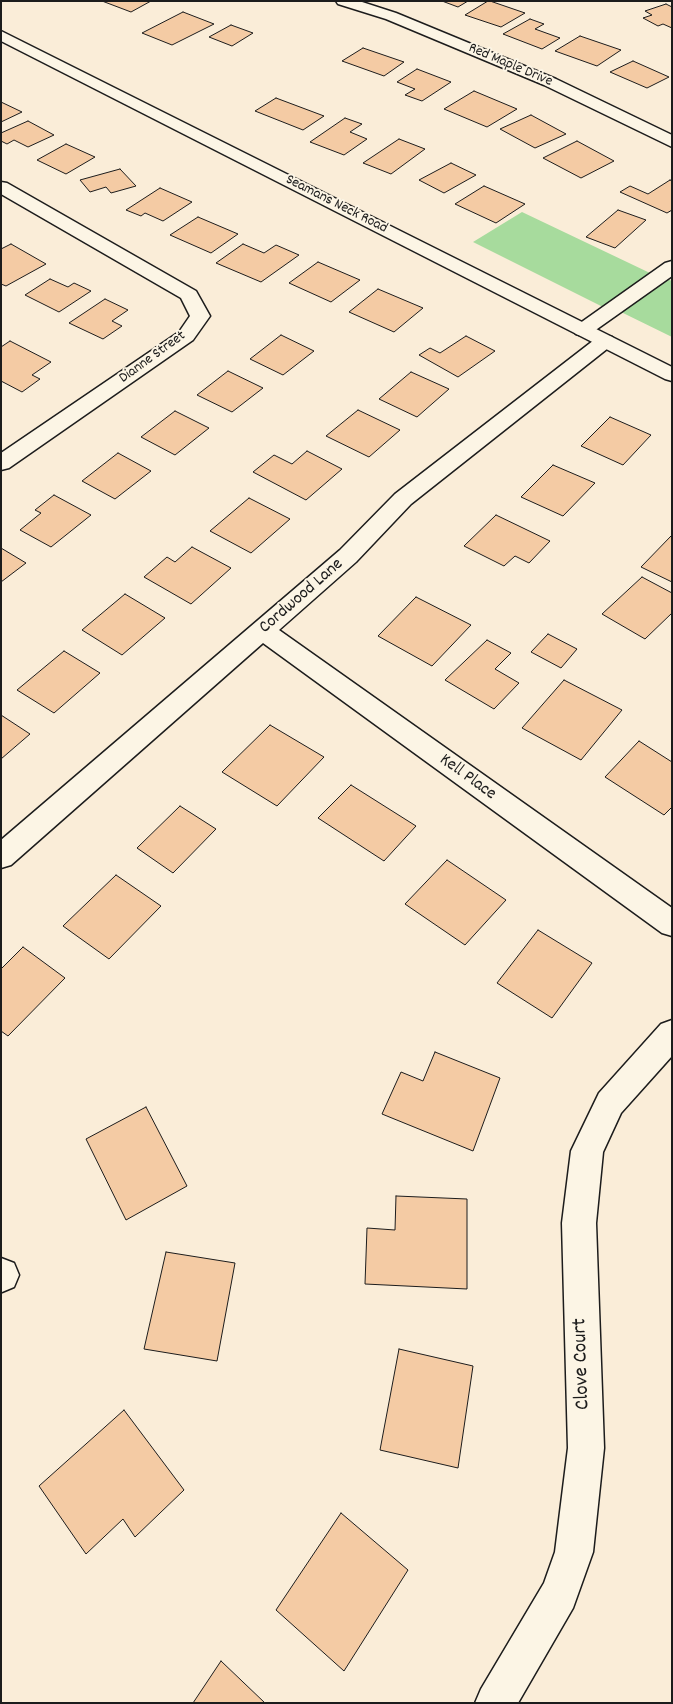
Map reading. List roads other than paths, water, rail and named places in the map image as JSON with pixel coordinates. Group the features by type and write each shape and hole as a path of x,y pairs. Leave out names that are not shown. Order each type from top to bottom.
{"street":[{"name":"Red Maple Drive","path":"342,1 391,16 550,82 672,142"},
{"name":"Seamans Neck Road","path":"1,35 672,375"},
{"name":"Dianne Street","path":"1,187 189,295 200,316 186,336 1,463"},
{"path":"583,330 672,267"},
{"name":"Cordwood Lane","path":"1,856 348,556 403,500 606,341"},
{"name":"Kell Place","path":"263,631 672,924"},
{"name":"Clove Court","path":"494,1703 559,1594 574,1552 586,1448 580,1223 587,1151 610,1103 672,1034"}]}
